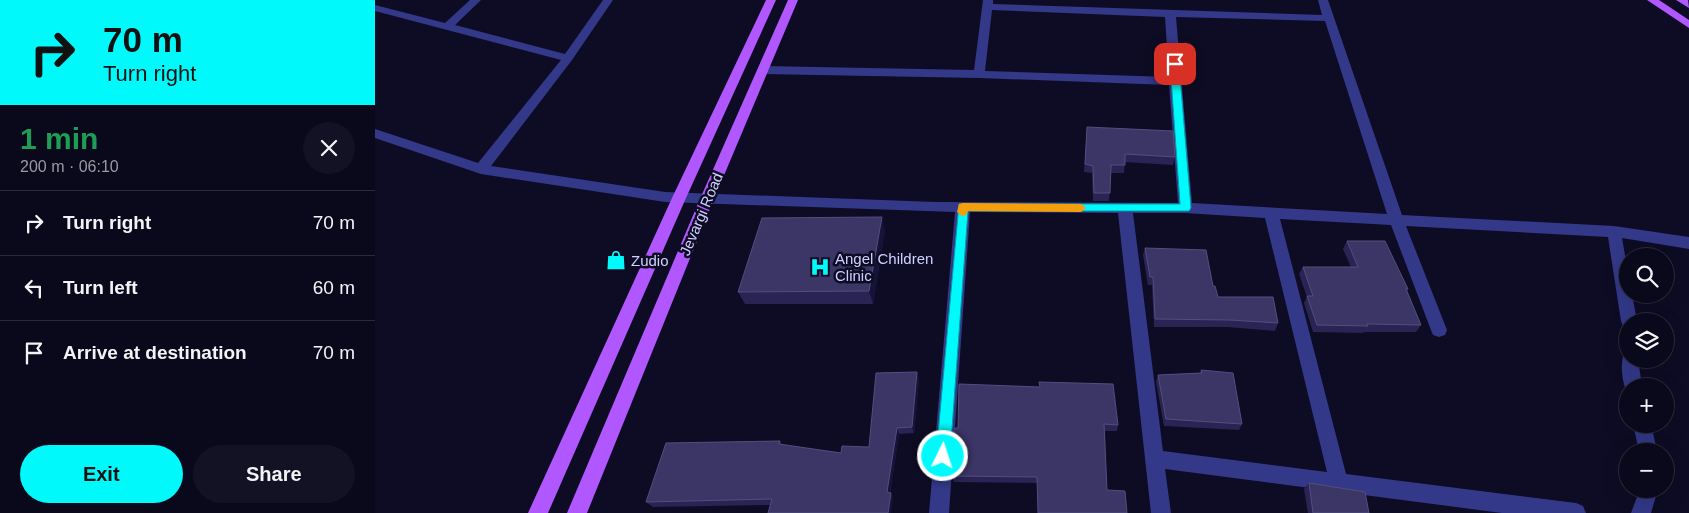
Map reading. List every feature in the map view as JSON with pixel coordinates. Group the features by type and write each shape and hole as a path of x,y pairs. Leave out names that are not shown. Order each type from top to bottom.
{"main road":[{"path":"538,513 679,198 771,0"},
{"name":"Jevargi Road","path":"577,513 707,199 793,0"},
{"path":"1652,0 1689,25"},
{"path":"1681,0 1689,5"}],"street":[{"path":"447,27 476,0"},
{"path":"481,169 568,58 608,0"},
{"path":"1323,0 1396,220 1439,330"},
{"path":"979,74 987,3 1171,14 1330,18"},
{"path":"375,8 568,58"},
{"path":"1171,14 1185,208"},
{"path":"763,70 979,74 1176,81"},
{"path":"375,133 481,169 679,198 963,207 1185,208 1615,232 1689,243"},
{"path":"939,513 963,207"},
{"path":"1125,208 1161,513"},
{"path":"1271,213 1339,482"},
{"path":"1615,232 1628,313"},
{"path":"1155,459 1576,513"},
{"path":"1641,513 1646,498"}],"building":[{"path":"1087,127 1173,131 1175,157 1125,154 1125,165 1111,165 1110,193 1094,193 1093,166 1085,164"},
{"path":"882,217 869,291 738,292 762,218"},
{"path":"1347,241 1385,241 1408,289 1406,289 1421,325 1317,325 1307,296 1313,296 1303,267 1358,267"},
{"path":"1145,248 1206,250 1213,286 1215,286 1218,297 1273,297 1278,323 1155,319 1153,277 1150,277"},
{"path":"1201,370 1233,373 1242,424 1166,419 1158,375 1202,373"},
{"path":"917,372 912,427 897,428 887,492 891,493 888,513 768,513 772,499 646,502 666,443 780,441 779,444 841,453 842,446 869,447 876,373"},
{"path":"1039,382 1113,384 1118,425 1104,424 1107,490 1125,491 1127,513 1038,513 1037,477 952,476 955,428 958,428 959,384 1040,387"},
{"path":"1309,483 1365,492 1369,513 1313,513"}],"slow traffic":[{"path":"962,212 963,207 1081,208"}],"place":[{"name":"Zudio","path":"616,260"},
{"name":"Angel Children Clinic","path":"820,267"}],"route":[{"path":"943,456 963,207 1185,208 1175,64"}]}
